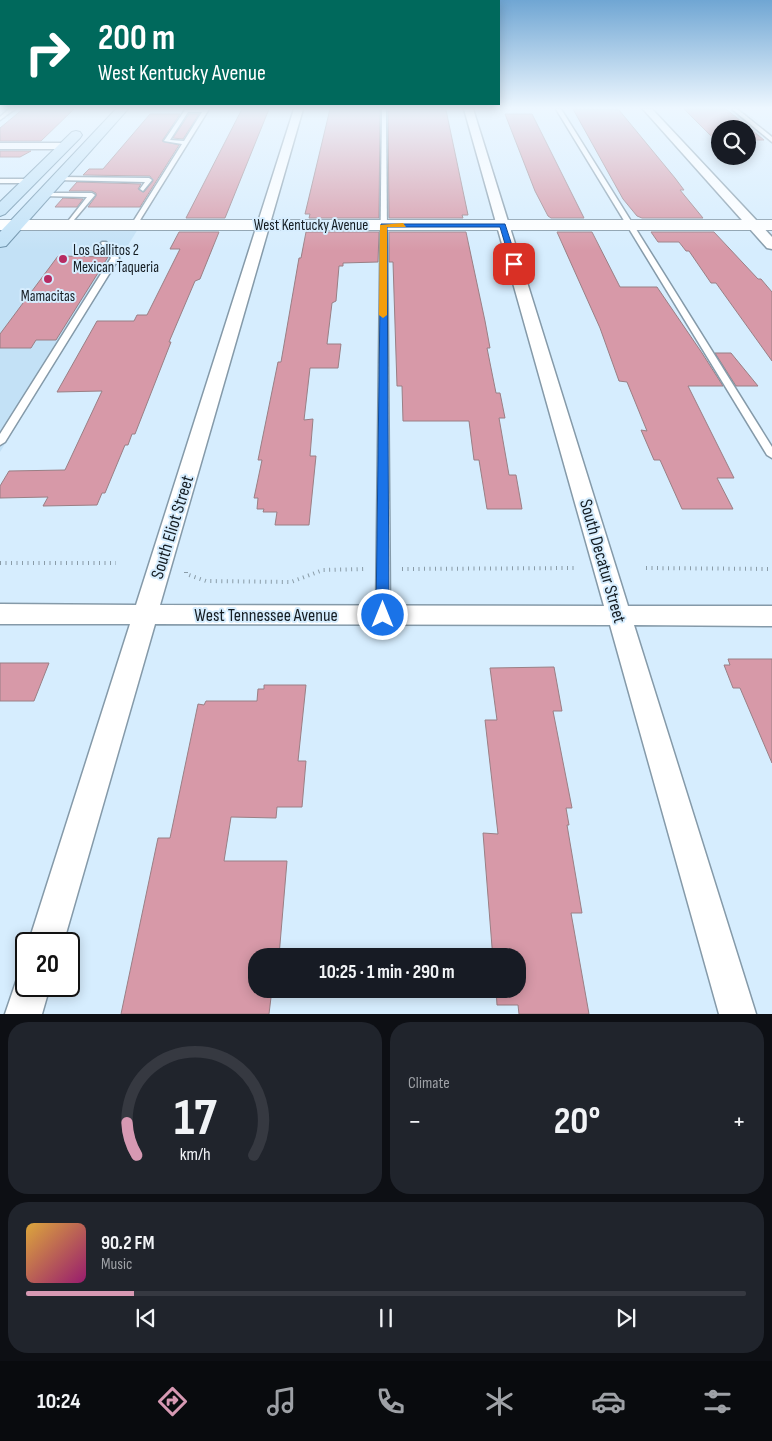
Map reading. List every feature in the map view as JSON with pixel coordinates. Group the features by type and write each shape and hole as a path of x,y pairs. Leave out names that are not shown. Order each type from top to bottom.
{"main road":[{"path":"0,211 54,156"},
{"path":"0,242 8,225 44,195 80,156"}],"street":[{"name":"South Eliot Street","path":"49,932 285,156"},
{"name":"South Decatur Street","path":"482,156 738,1014"},
{"path":"690,156 772,244"},
{"name":"West Kentucky Avenue","path":"8,225 772,225"},
{"name":"West Tennessee Avenue","path":"0,614 772,616"},
{"path":"23,1014 28,997"}],"lane":[{"path":"134,225 178,156"},
{"path":"383,615 384,156"},
{"path":"587,156 772,456"},
{"path":"59,179 163,180"},
{"path":"143,189 149,180"},
{"path":"0,181 29,181"},
{"path":"44,195 92,195 68,225"},
{"path":"0,442 114,258 104,243"}],"path":[{"path":"0,563 116,563"},
{"path":"646,568 772,569"}],"shaded area":[{"path":"34,229 138,229 0,452 0,247 10,236 19,231"}],"building":[{"path":"114,156 172,156 140,207 88,207 96,193 92,191 69,191 77,182 141,184 138,189 144,192 153,181 150,176 83,175 89,169 103,169"},
{"path":"218,156 250,156 225,218 186,218"},
{"path":"319,156 380,156 379,218 309,218 310,214 305,214"},
{"path":"388,156 456,156 468,215 462,215 463,218 389,218"},
{"path":"521,156 553,156 584,218 551,218 548,216 535,191"},
{"path":"599,156 657,156 684,190 680,190 703,218 642,218 637,216 623,199"},
{"path":"63,198 83,199 77,207 55,207"},
{"path":"179,232 219,232 200,279 195,281 169,342 171,342 135,434 132,434 128,445 125,445 105,493 102,493 97,505 43,506 48,497 0,498 0,486 9,471 65,470 102,391 57,392 97,321 134,321 137,315 147,315 180,249 170,249"},
{"path":"306,232 379,232 378,262 343,263 343,266 339,266 336,301 332,303 327,344 341,344 338,368 310,368 304,420 313,419 310,456 316,456 309,525 275,525 277,512 263,512 264,509 257,509 258,498 254,498 262,460 258,460 278,362 281,362 299,258 301,258"},
{"path":"389,232 466,232 485,321 490,348 487,348 496,393 500,393 505,418 499,418 509,475 516,475 522,509 487,509 479,460 474,460 469,421 403,421 402,386 397,386 393,262 389,262"},
{"path":"557,232 592,232 620,287 657,287 723,386 688,386 734,478 717,478 733,509 682,509 660,460 654,460 641,430 647,431 627,382 619,381 600,328"},
{"path":"651,232 714,232 758,279 761,279 772,292 772,361 716,283 711,283 689,251 686,251 679,242 658,242"},
{"path":"58,256 108,257 56,340 36,340 31,348 0,348 0,334"},
{"path":"715,353 731,353 758,386 736,386"},
{"path":"728,659 772,659 772,763 740,688 733,688 724,665 730,665"},
{"path":"0,663 49,663 34,701 0,701"},
{"path":"554,667 562,711 553,711 572,808 566,808 569,825 567,825 582,913 571,913 589,1014 519,1014 518,1005 497,1005 497,998 526,998 526,948 492,948 483,833 498,834 485,720 497,720 490,668"},
{"path":"264,685 306,685 298,761 306,761 302,807 277,807 276,818 231,817 224,861 287,861 280,948 248,948 248,998 271,998 269,1014 121,1014 158,838 170,838 198,704 204,705 206,701 257,701 258,689 264,689"}],"slow traffic":[{"path":"383,315 384,225 403,225"}],"place":[{"name":"Los Gallitos 2 Mexican Taqueria","path":"63,259"},
{"name":"Mamacitas","path":"48,279"}],"route":[{"path":"383,615 384,225 503,225 514,264"}]}
